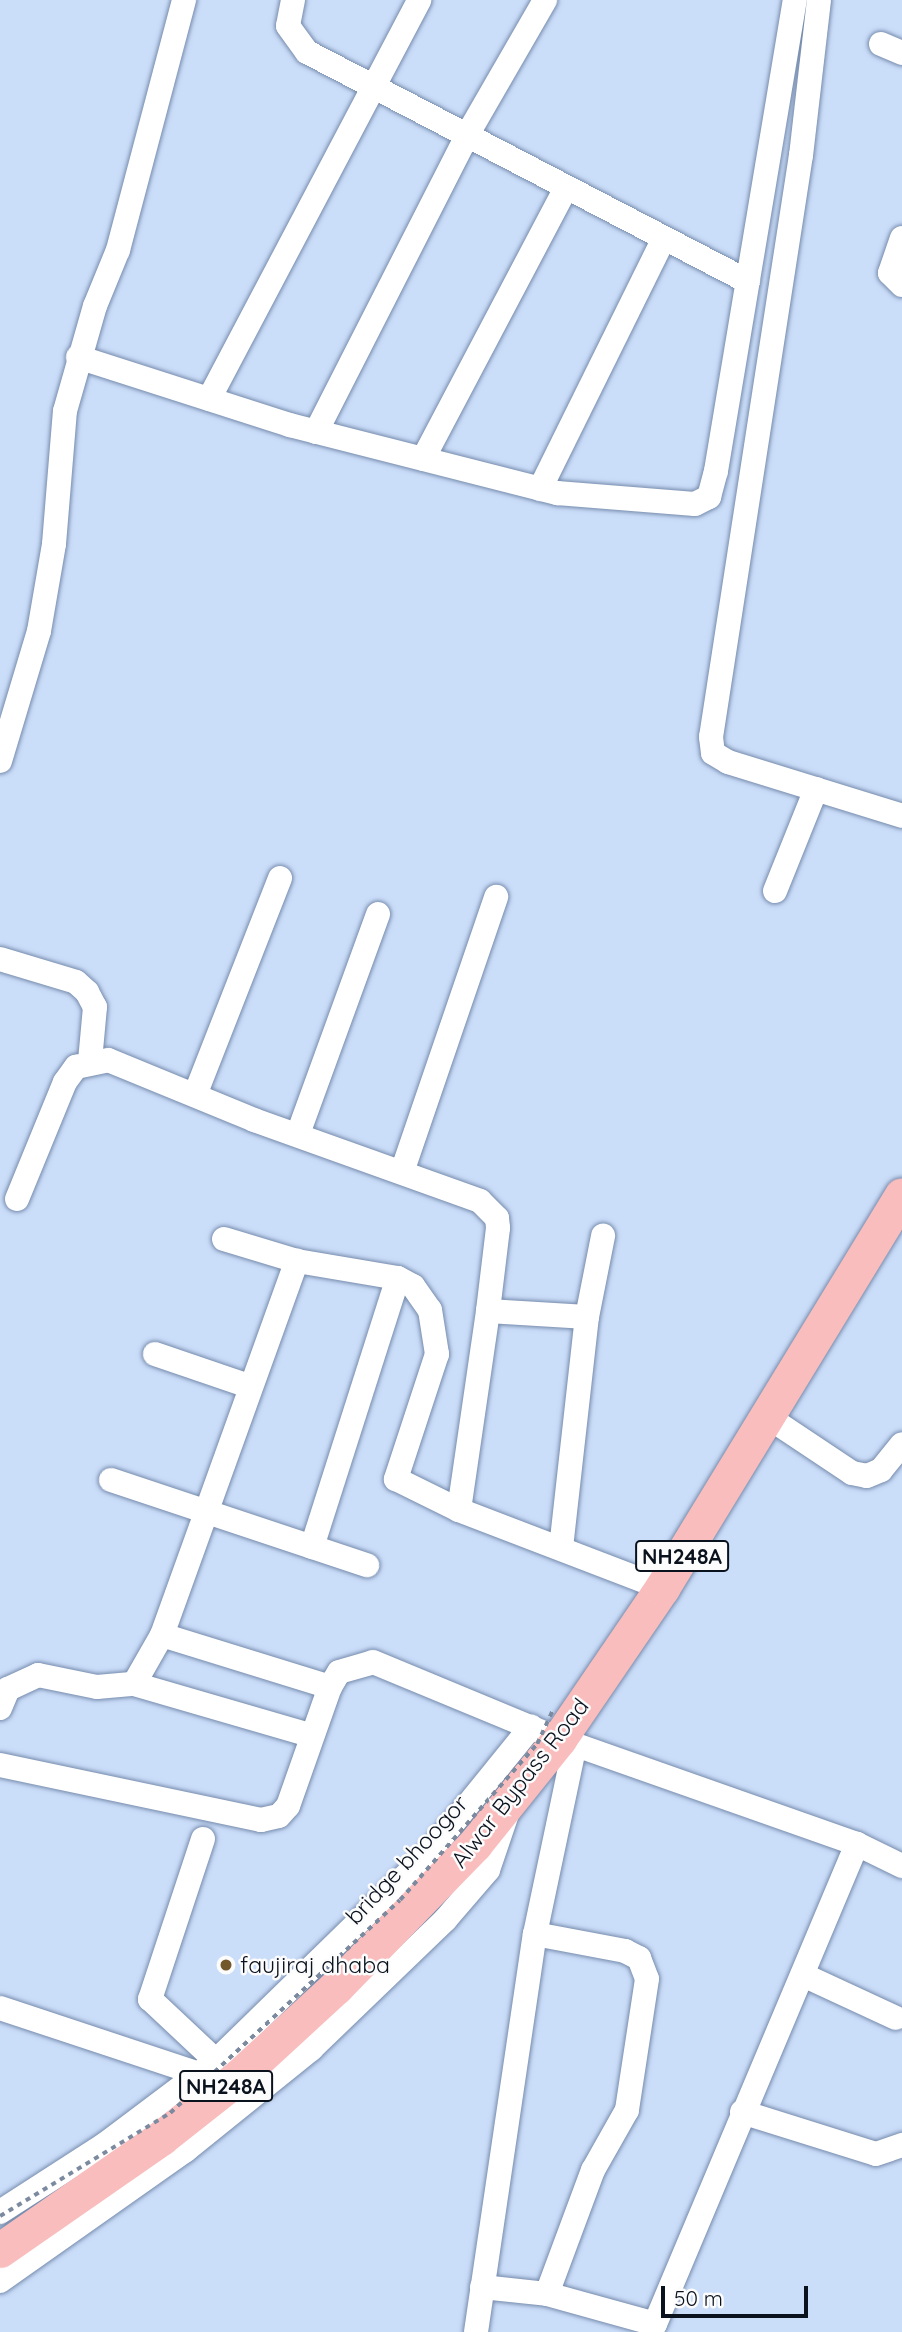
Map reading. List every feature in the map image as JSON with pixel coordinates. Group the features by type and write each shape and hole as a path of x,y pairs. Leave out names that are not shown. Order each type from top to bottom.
{"highway":[{"name":"Alwar Bypass Road","path":"0,2250 150,2146 237,2078 430,1895 514,1796 555,1730 662,1588 902,1195"}],"street":[{"path":"0,761 39,631 54,544 61,438 78,357 118,250 184,0"},
{"path":"293,0 288,26 293,38 370,86 565,190 747,282"},
{"path":"209,399 370,86 419,0"},
{"path":"316,432 466,137 545,0"},
{"path":"78,357 316,432 540,488 668,505 695,504 709,497 795,0"},
{"path":"819,0 801,155 711,737 713,753 728,762 902,816"},
{"path":"423,459 565,190"},
{"path":"902,238 890,273 902,285"},
{"path":"540,488 663,240"},
{"path":"775,891 816,789"},
{"path":"195,1095 280,878"},
{"path":"402,1172 496,897"},
{"path":"298,1134 378,914"},
{"path":"0,959 76,982 87,992 94,1007 90,1061"},
{"path":"18,1199 65,1083 76,1067 90,1061 108,1060 480,1201 497,1218 488,1311 459,1510"},
{"path":"561,1548 587,1317 603,1236"},
{"path":"224,1239 297,1261 398,1278 424,1297 437,1354 396,1479 459,1510 662,1588"},
{"path":"134,1684 162,1635 209,1513 249,1386 297,1261"},
{"path":"312,1547 398,1278"},
{"path":"488,1311 587,1317"},
{"path":"155,1354 249,1386"},
{"path":"768,1417 852,1473 867,1476 881,1470 902,1444"},
{"path":"111,1480 367,1565"},
{"path":"162,1635 330,1686"},
{"path":"0,1765 261,1820 279,1816 288,1806 309,1735 330,1686 339,1672 373,1662 857,1844 902,1866"},
{"path":"0,1708 8,1689 37,1675 97,1687 134,1684 309,1735"},
{"path":"476,2332 535,1934 555,1730"},
{"path":"0,2214 208,2068 555,1730"},
{"path":"0,2281 186,2150 312,2049 445,1920 488,1870 514,1796"},
{"path":"203,1839 150,1999 208,2068"},
{"path":"482,2287 547,2294 655,2324 857,1844"},
{"path":"535,1934 625,1951 639,1958 647,1979 627,2110 593,2170 547,2294"},
{"path":"803,1975 896,2018"},
{"path":"0,2008 208,2068"},
{"path":"742,2112 876,2154 902,2145"}],"path":[{"name":"bridge bhoogor","path":"0,2214 170,2113 400,1900 537,1744 555,1730"}],"place":[{"name":"faujiraj dhaba","path":"226,1965"}]}
